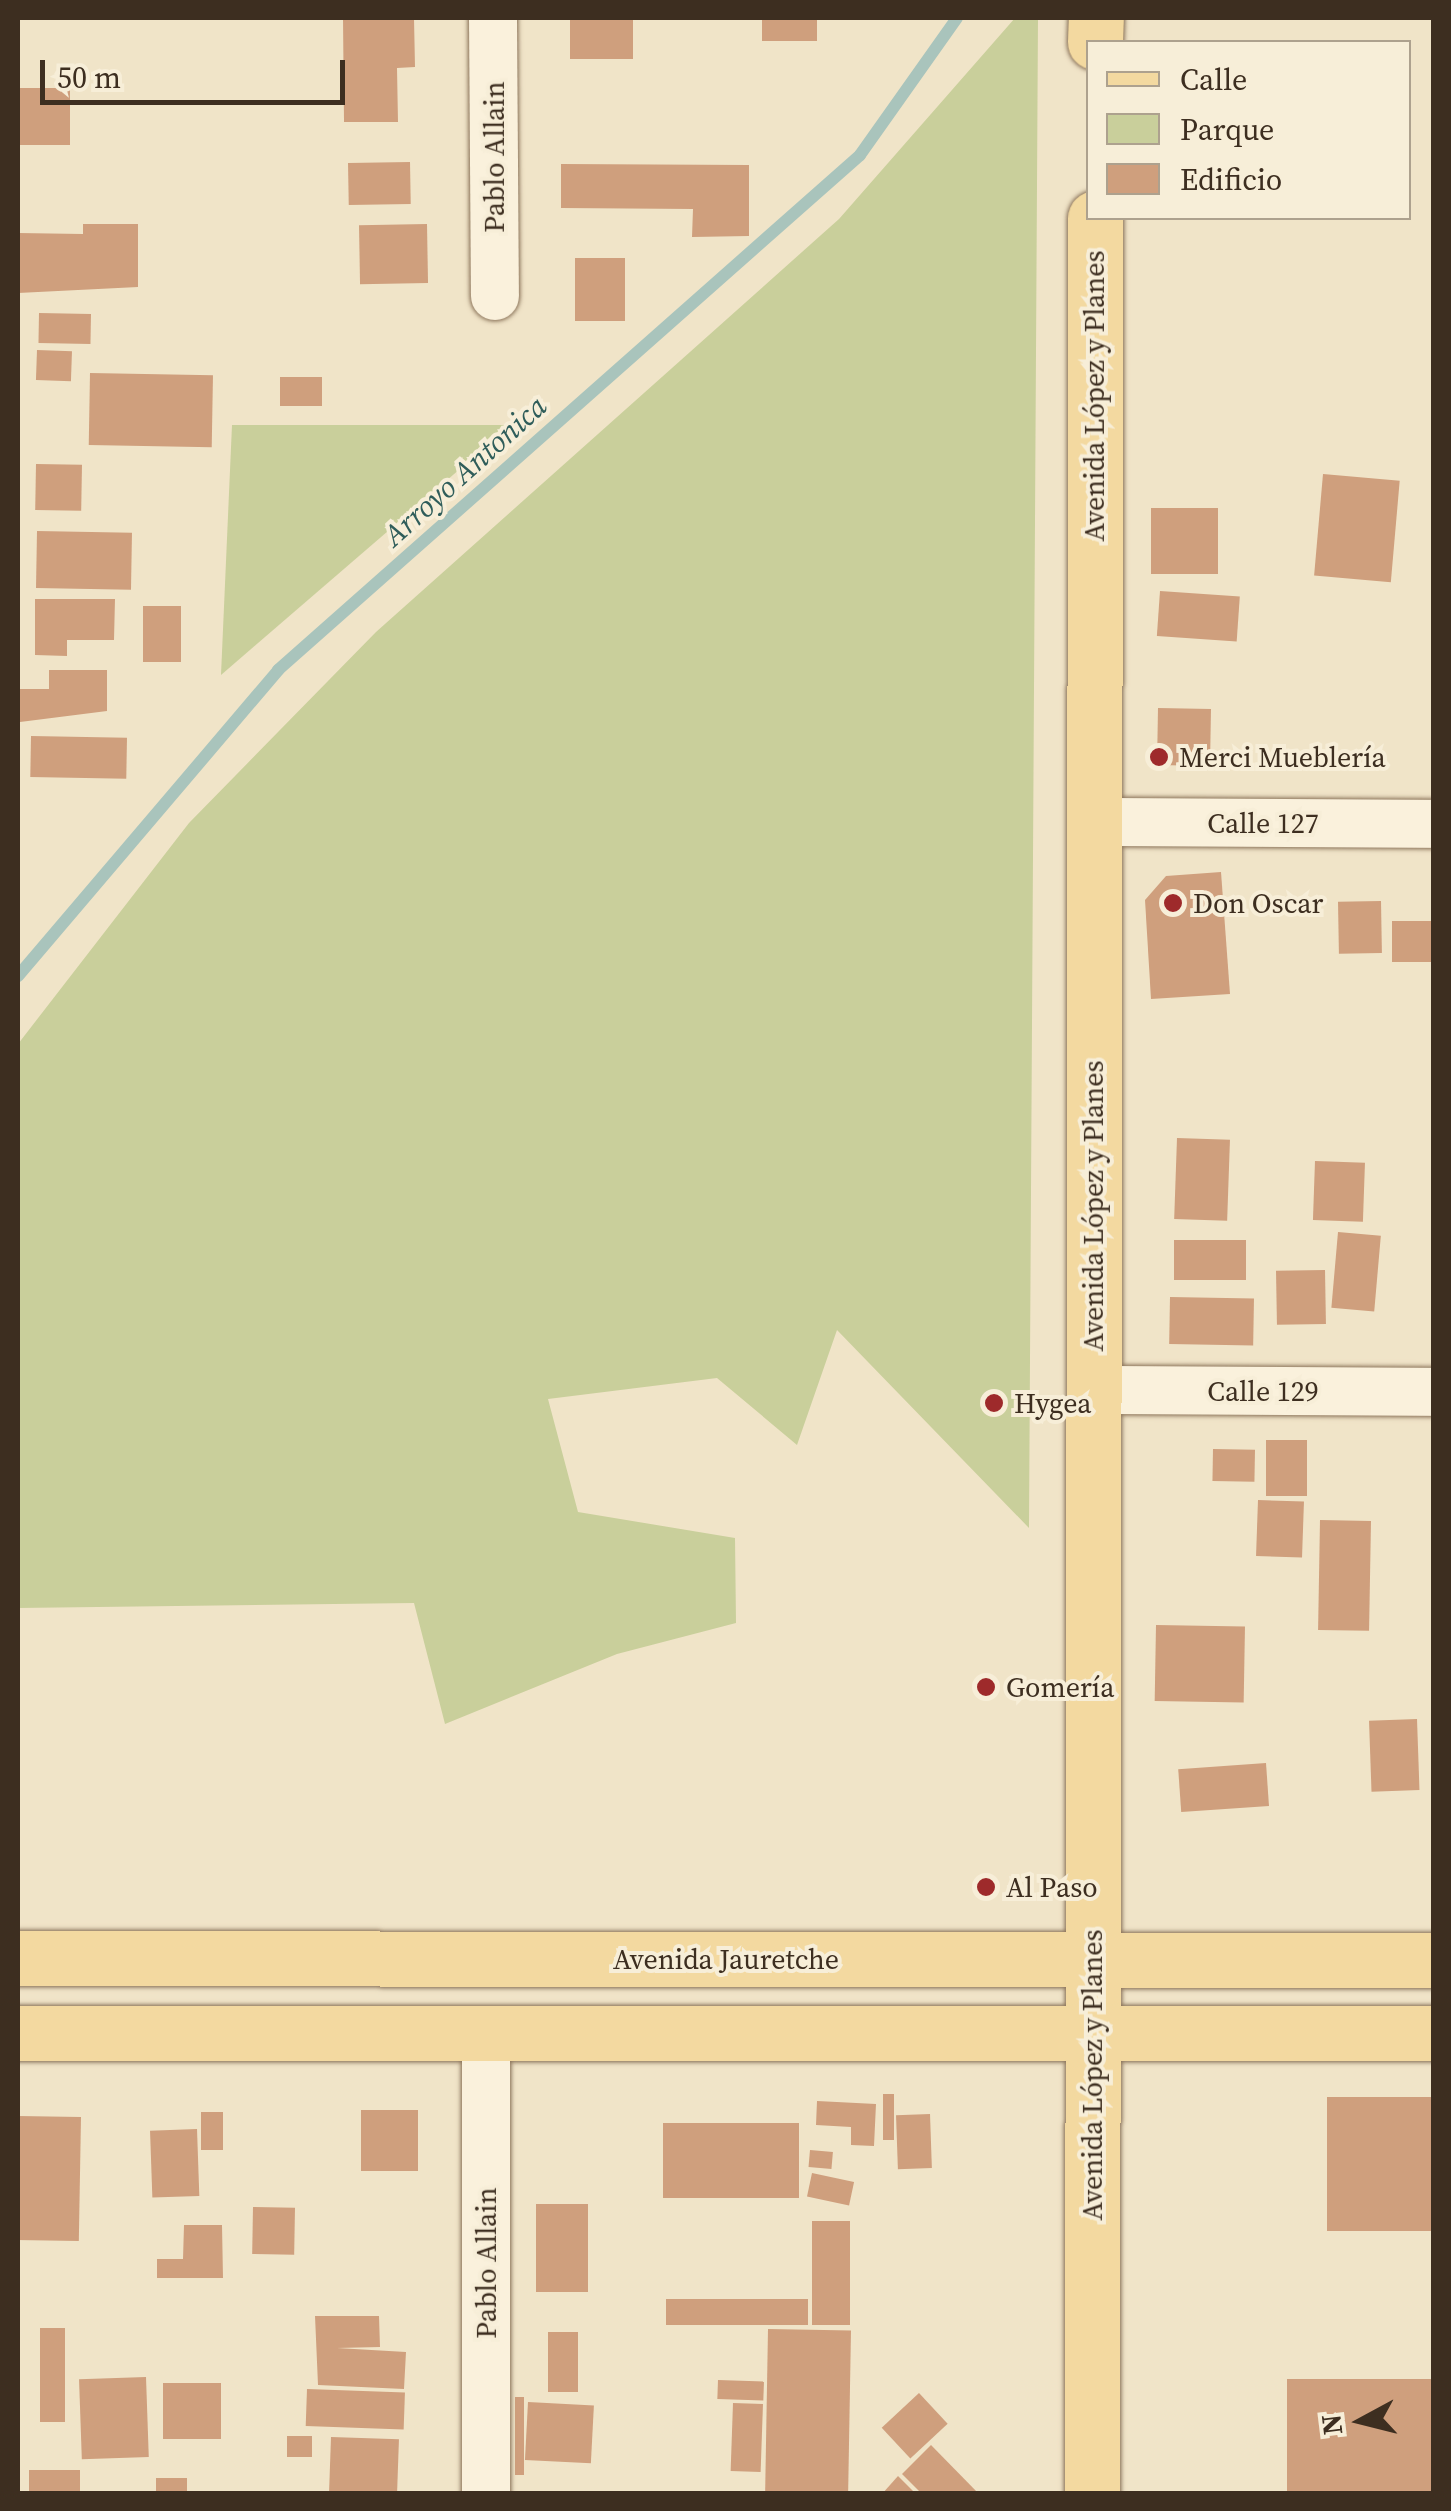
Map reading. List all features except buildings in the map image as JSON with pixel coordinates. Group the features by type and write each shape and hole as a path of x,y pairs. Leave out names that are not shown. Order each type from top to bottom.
{"main road":[{"name":"Avenida López y Planes","path":"1092,2494 1095,220"},
{"name":"Avenida Jauretche","path":"18,1958 1434,1960"},
{"path":"18,2032 1434,2033"}],"street":[{"name":"Pablo Allain","path":"492,18 495,296"},
{"name":"Calle 127","path":"1093,822 1434,824"},
{"name":"Calle 129","path":"1093,1390 1434,1392"},
{"name":"Pablo Allain","path":"486,2032 486,2494"}],"green space":[{"path":"1015,18 1038,18 1029,1528 837,1330 797,1445 717,1378 548,1399 578,1512 735,1538 736,1623 617,1654 445,1724 414,1603 18,1608 18,1044 189,823 376,632 839,219"},
{"path":"232,425 511,425 221,675"}],"waterway":[{"name":"Arroyo Antonica","path":"18,976 278,670 860,155 957,18"}],"place":[{"name":"Merci Mueblería","path":"1159,757"},
{"name":"Don Oscar","path":"1173,903"},
{"name":"Hygea","path":"994,1403"},
{"name":"Gomería","path":"986,1687"},
{"name":"Al Paso","path":"986,1887"}]}
